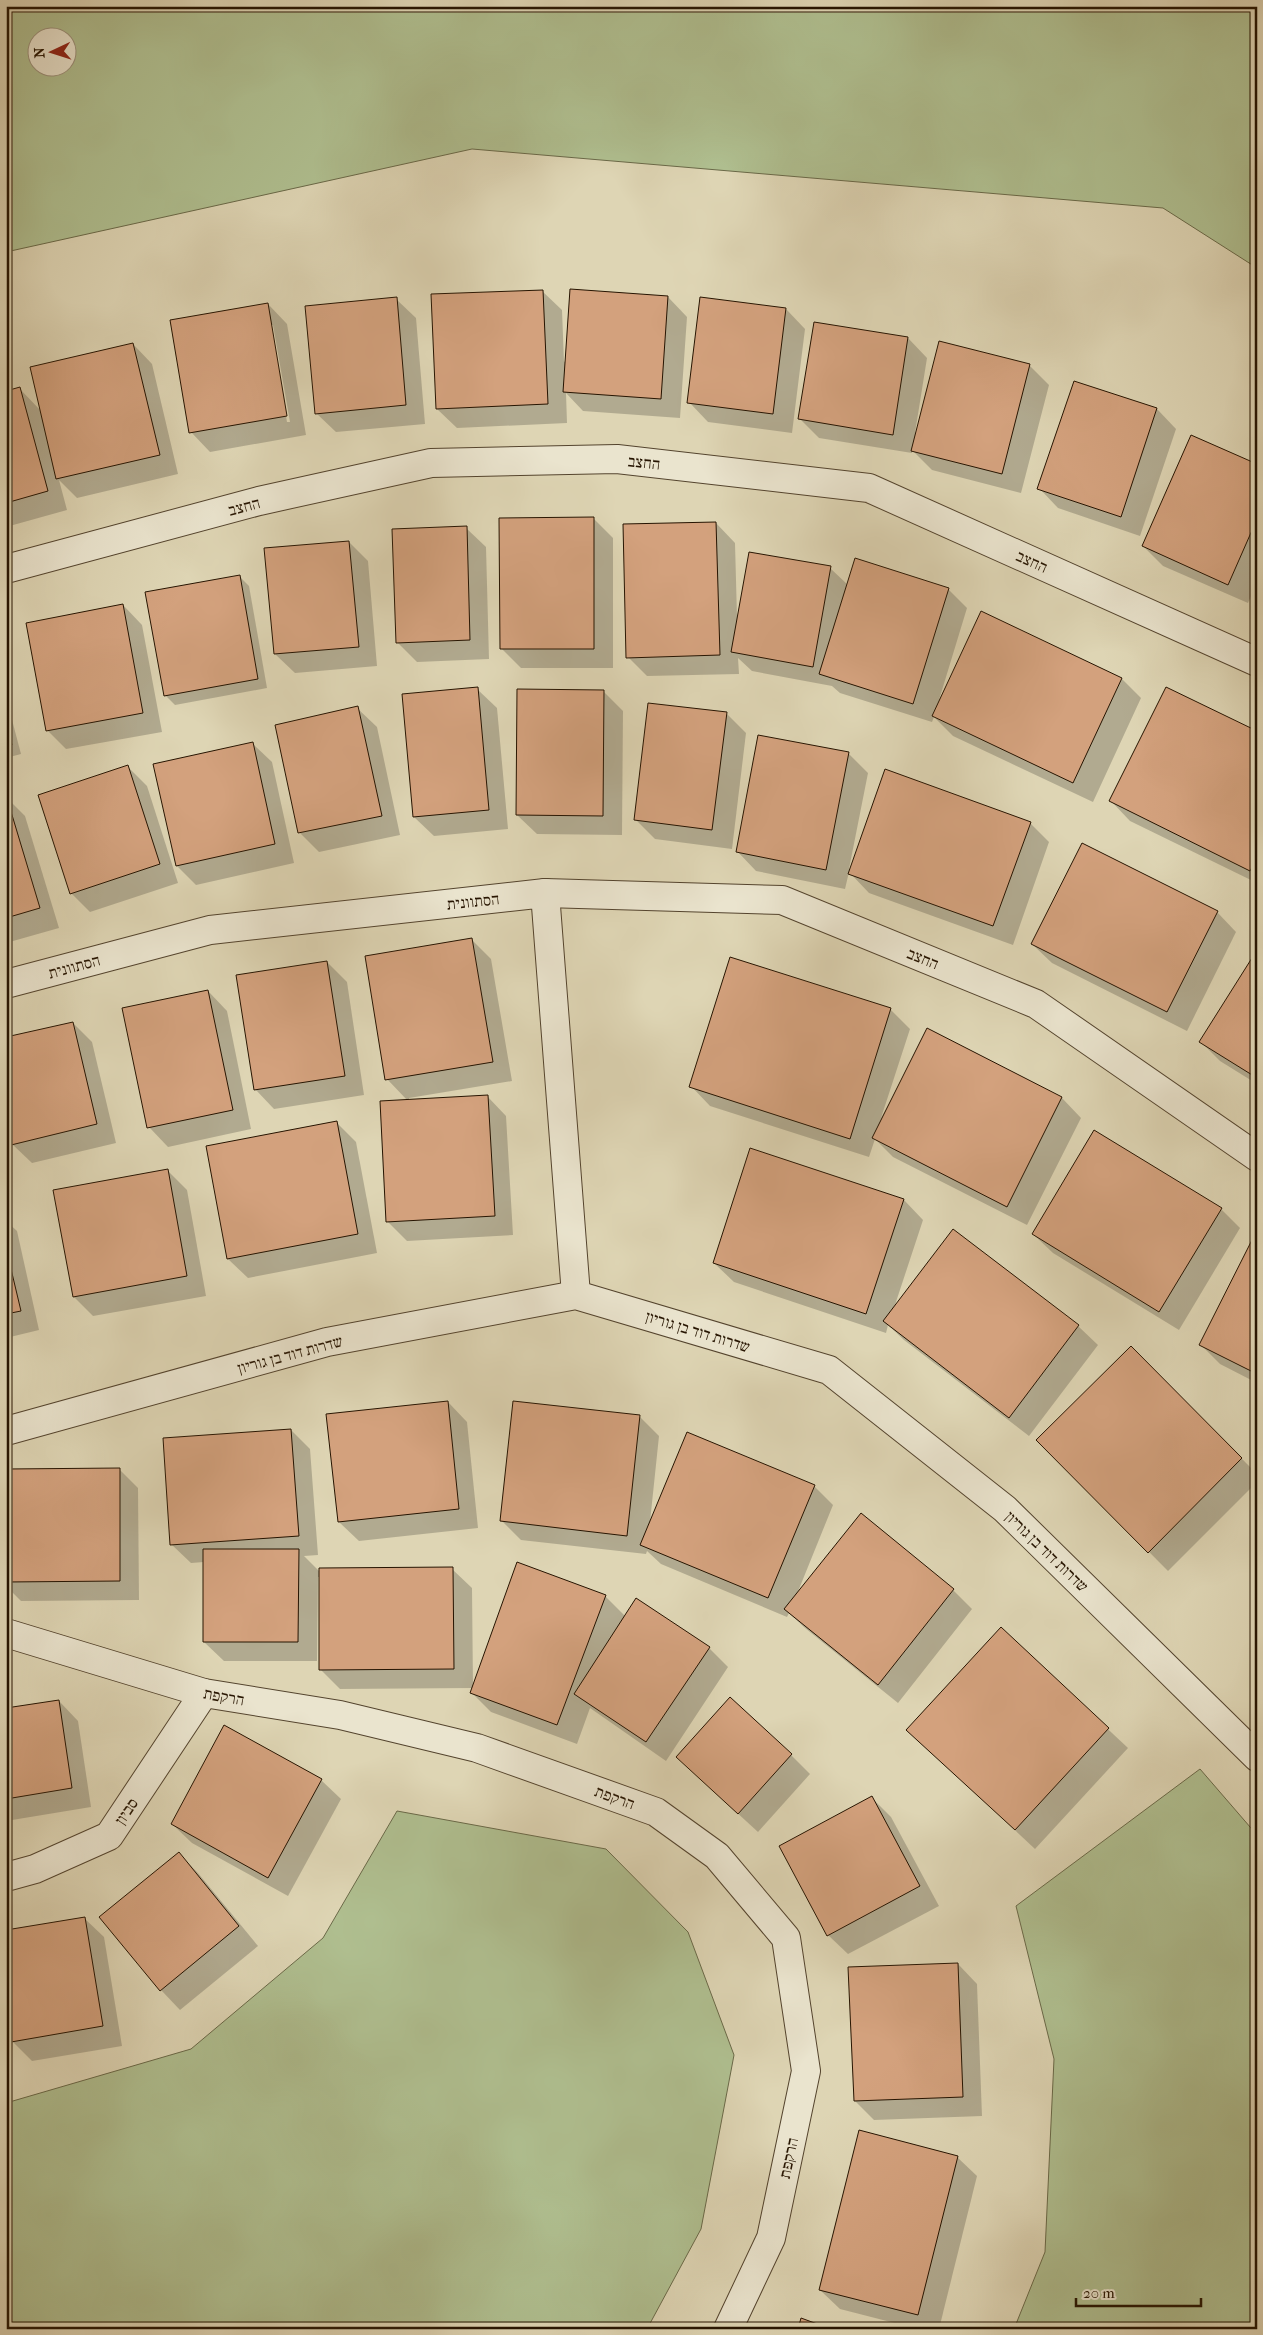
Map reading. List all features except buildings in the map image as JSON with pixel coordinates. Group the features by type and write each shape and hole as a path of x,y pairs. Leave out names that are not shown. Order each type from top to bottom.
{"street":[{"name":"החצב","path":"6,569 259,501 432,463 618,459 869,488 1257,662"},
{"name":"החצב","path":"545,894 782,900 1036,1004 1257,1156"},
{"name":"הסתוונית","path":"6,984 210,930 545,894"},
{"path":"545,894 576,1295"},
{"name":"שדרות דוד בן גוריון","path":"6,1431 327,1342 576,1295 829,1370 1005,1509 1257,1757"},
{"name":"הרקפת","path":"6,1633 204,1693 340,1715 477,1748 656,1812 717,1856 786,1938 806,2071 771,2238 728,2329"},
{"name":"סביון","path":"6,1877 35,1869 109,1836 204,1693"}],"green space":[{"path":"6,6 1257,6 1257,268 1163,208 472,149 6,252"},
{"path":"1200,1769 1257,1835 1257,2329 1014,2329 1045,2252 1054,2059 1016,1906"},
{"path":"397,1811 606,1849 688,1932 734,2055 701,2229 647,2329 6,2329 6,2103 191,2049 323,1938"}]}
